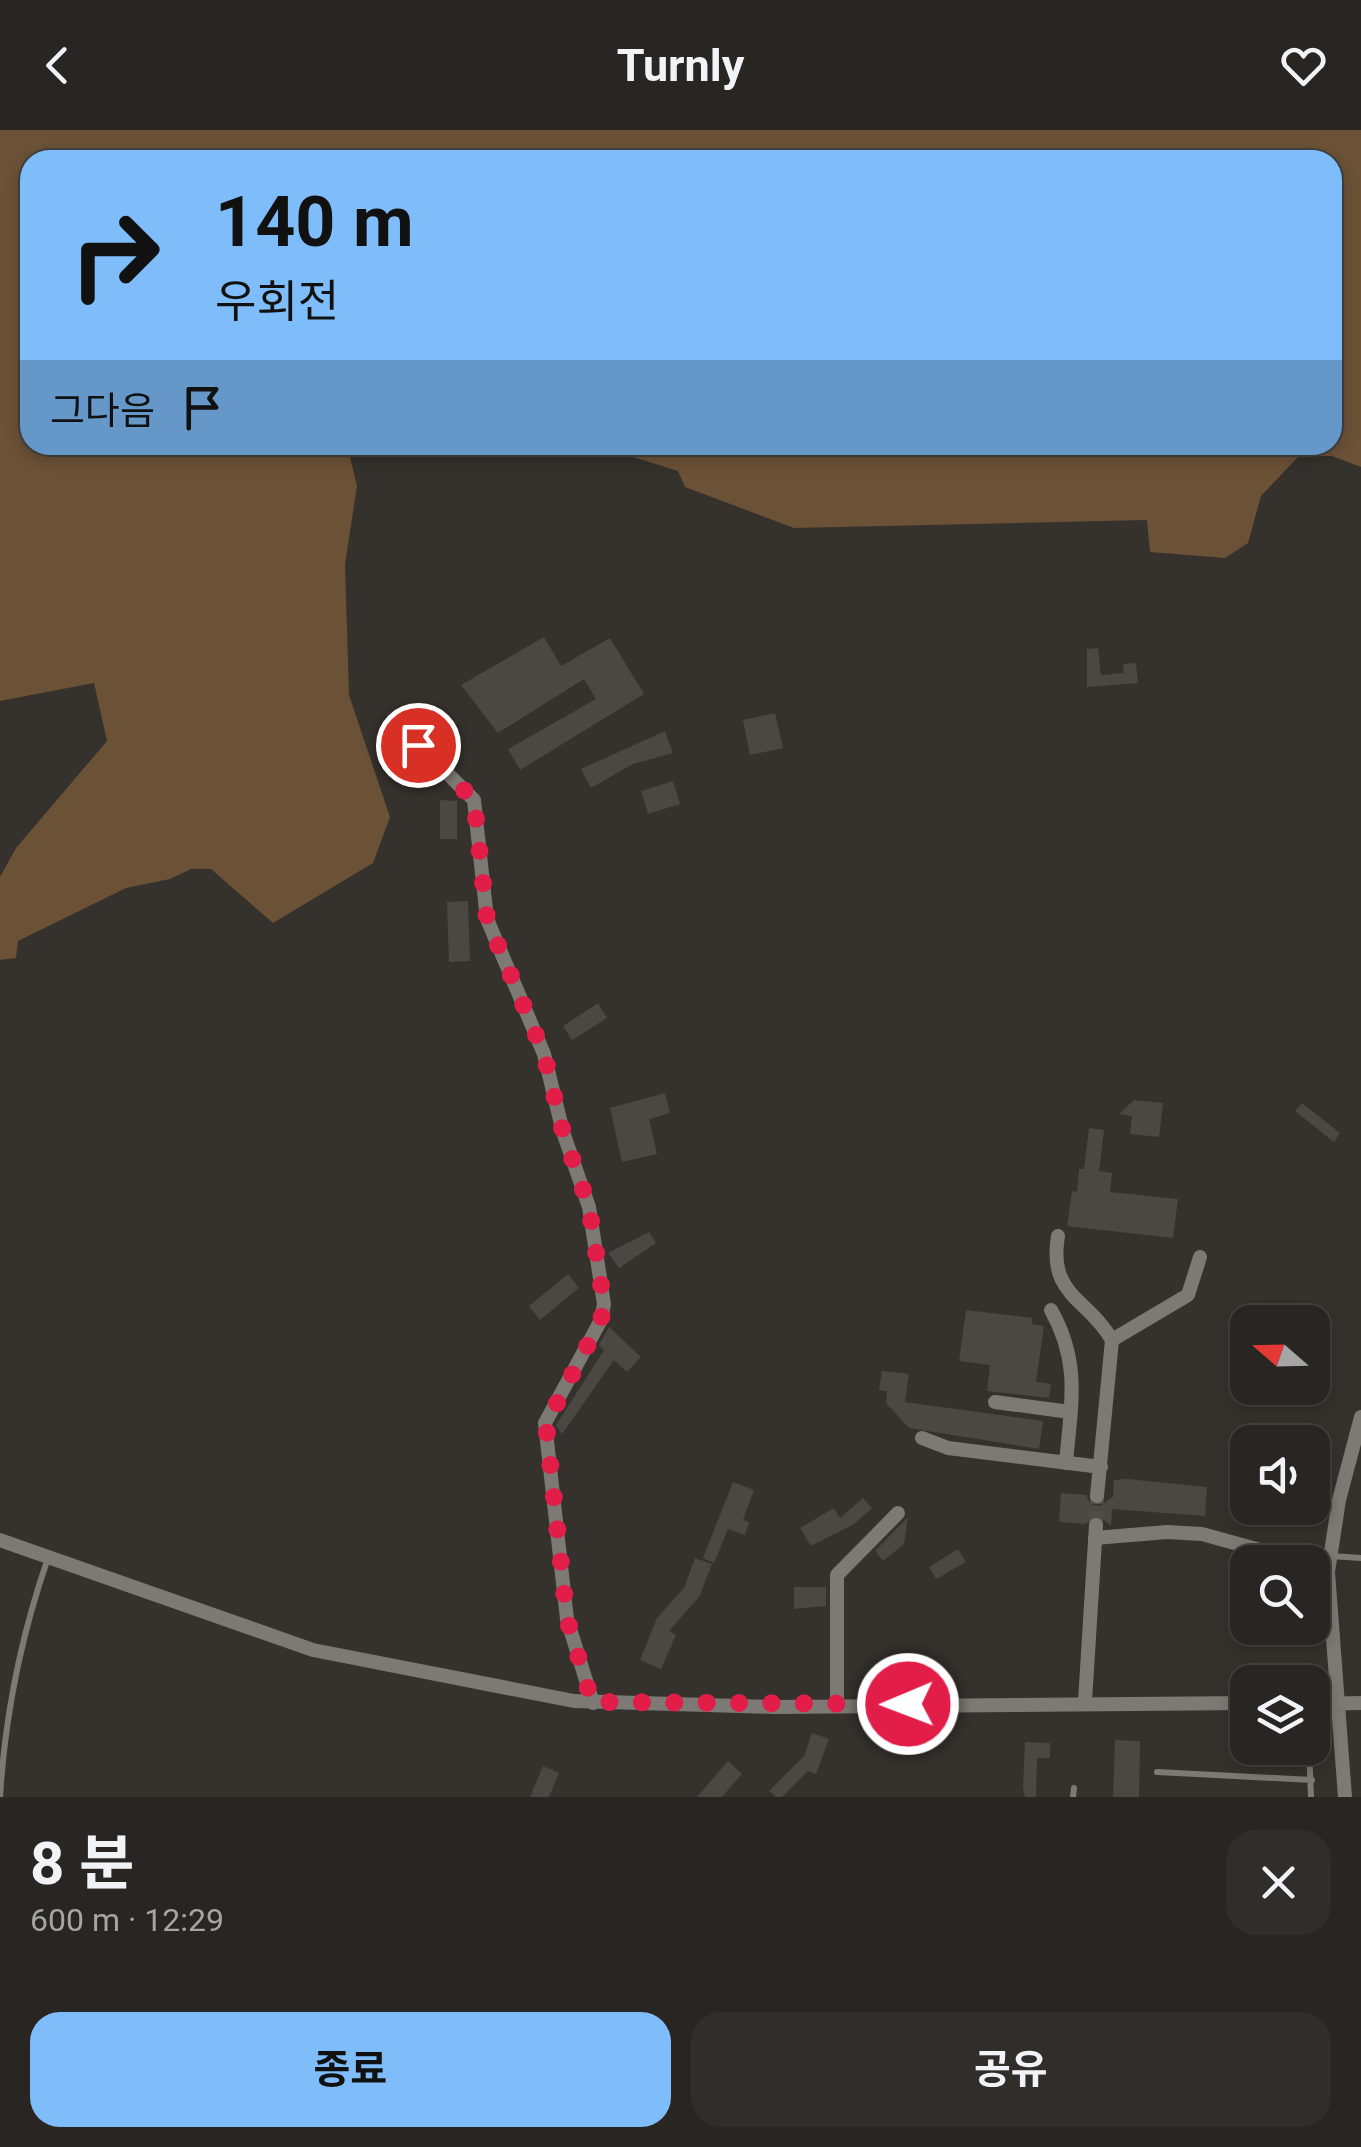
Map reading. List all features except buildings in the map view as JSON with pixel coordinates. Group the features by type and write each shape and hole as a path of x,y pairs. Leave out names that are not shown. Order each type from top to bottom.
{"street":[{"path":"418,745 474,800 487,919 544,1054 594,1226 604,1304 601,1320 546,1424 567,1619 592,1702"},
{"path":"1058,1236 1054,1255 1059,1279 1112,1340 1098,1496"},
{"path":"1112,1340 1188,1295 1200,1256"},
{"path":"1051,1310 1068,1341 1074,1369 1066,1463"},
{"path":"994,1402 1070,1412"},
{"path":"1345,1797 1341,1719 1335,1704 1330,1556 1361,1417"},
{"path":"922,1438 948,1448 1102,1467"},
{"path":"837,1706 837,1575 898,1513"},
{"path":"1085,1701 1095,1531 1202,1534 1242,1545"},
{"path":"0,1540 313,1650 518,1694 592,1702 837,1706 1230,1703"},
{"path":"1330,1704 1361,1704"}],"lane":[{"path":"0,1797 4,1733 24,1638 48,1556"},
{"path":"1330,1556 1361,1558"},
{"path":"1311,1765 1311,1797"},
{"path":"1158,1772 1312,1780"}],"shaded area":[{"path":"0,130 1361,130 1361,467 1332,456 1299,456 1261,496 1248,543 1225,558 1150,552 1147,520 794,528 685,487 678,471 627,455 1342,455 1342,150 20,150 20,455 349,455 357,486 345,564 349,695 390,817 373,863 273,923 211,869 191,869 170,879 126,888 18,941 16,958 0,960 0,877 16,848 107,741 94,683 0,701"}],"tunnel":[{"path":"1096,1525 1097,1496"}],"route":[{"path":"418,745 474,800 481,836 481,882 487,919 523,996 544,1054 563,1132 594,1226 604,1304 601,1320 546,1424 567,1619 592,1702 686,1706 908,1704"}]}
